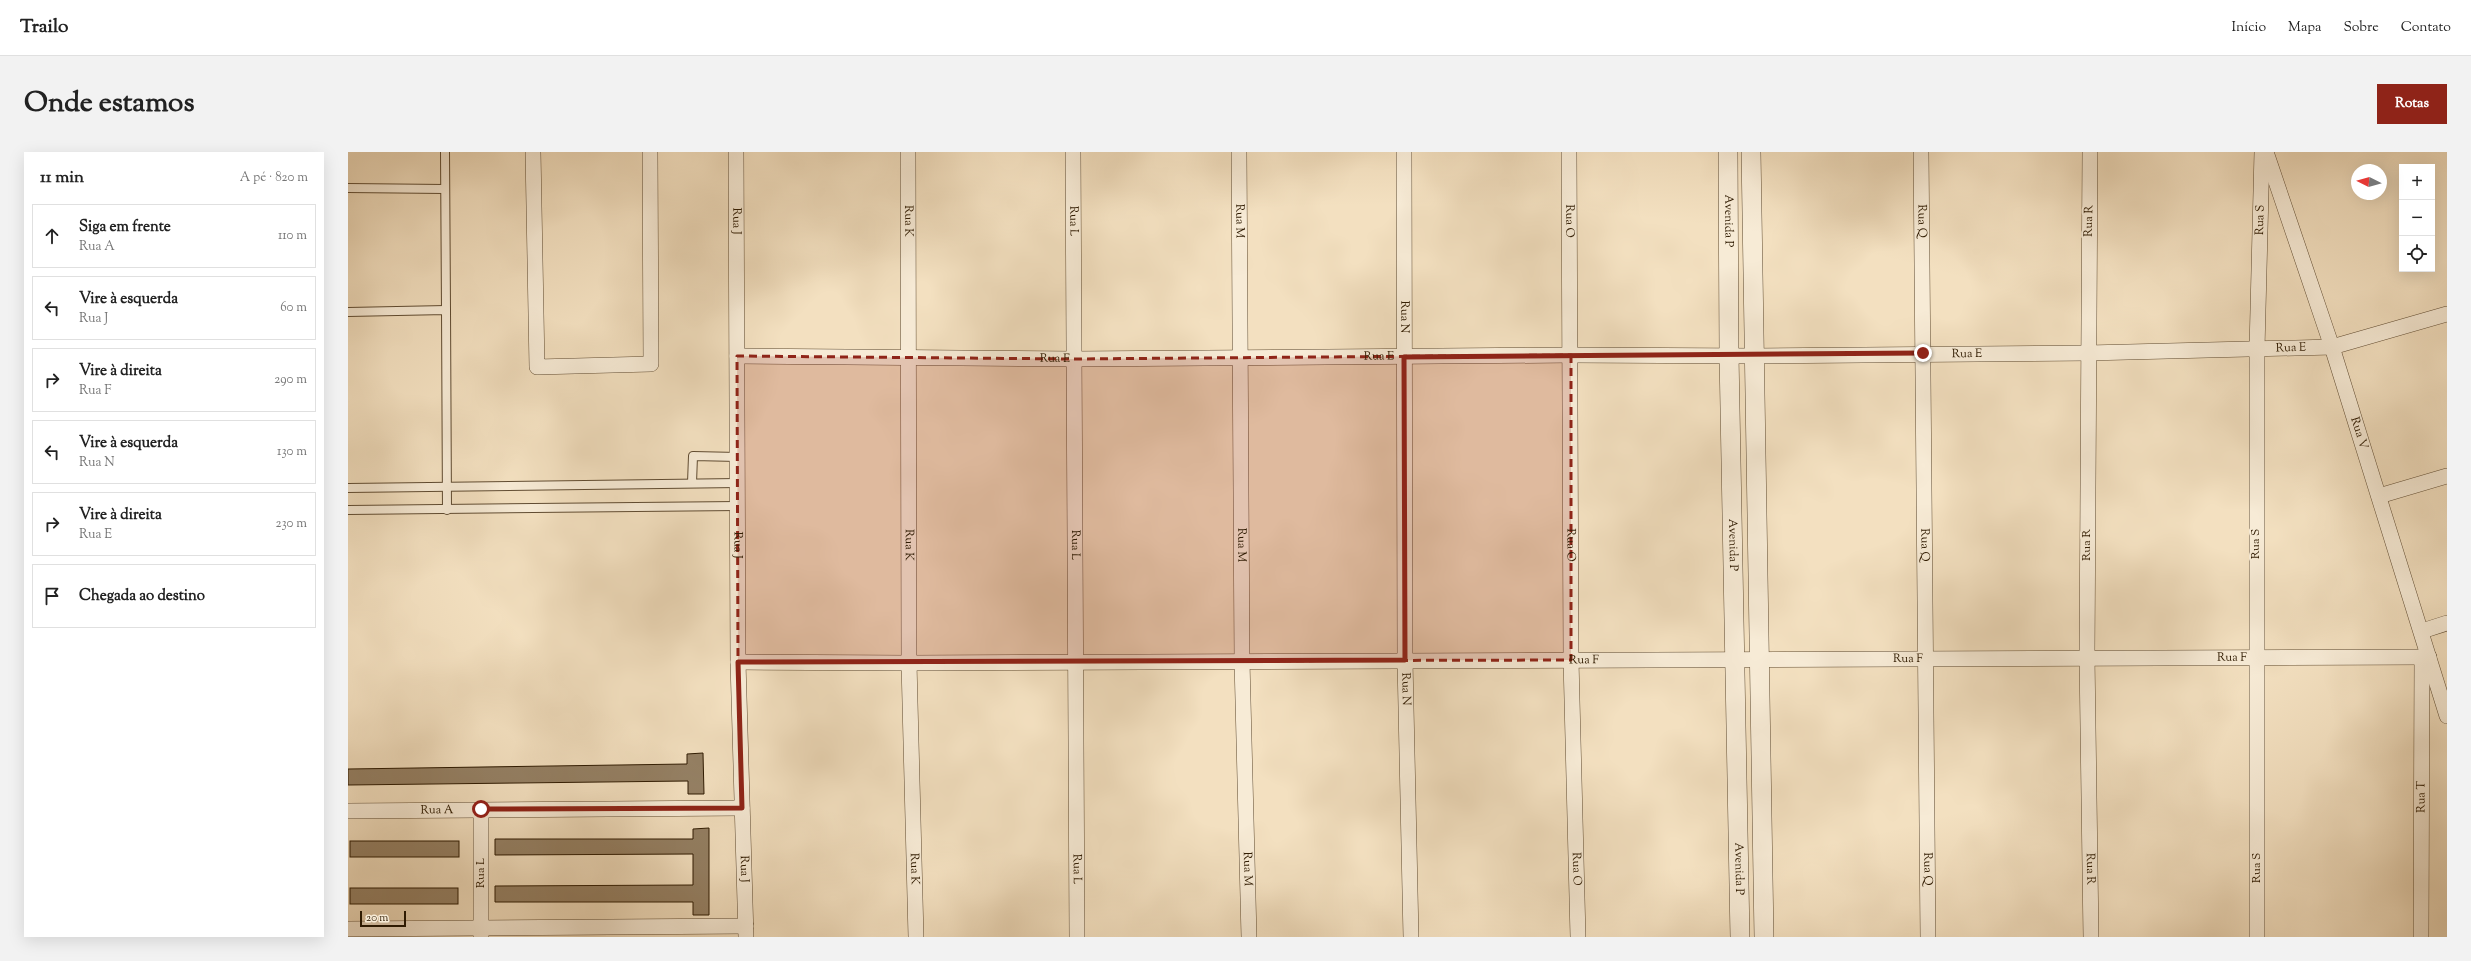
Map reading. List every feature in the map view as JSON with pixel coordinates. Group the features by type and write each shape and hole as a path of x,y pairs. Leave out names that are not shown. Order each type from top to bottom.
{"street":[{"path":"533,152 537,367 651,364 650,152"},
{"name":"Rua J","path":"736,152 738,662 746,931"},
{"name":"Rua K","path":"908,152 909,663 916,937"},
{"name":"Rua L","path":"1073,152 1078,937"},
{"name":"Rua M","path":"1240,152 1242,661 1250,937"},
{"name":"Rua N","path":"1404,152 1405,660 1411,937"},
{"name":"Rua O","path":"1569,152 1571,355 1571,660 1578,937"},
{"name":"Avenida P","path":"1728,152 1729,355 1736,660 1740,937"},
{"name":"Avenida P","path":"1751,152 1758,660 1764,937"},
{"name":"Rua Q","path":"1921,152 1928,937"},
{"name":"Rua R","path":"2090,152 2087,657 2091,937"},
{"name":"Rua S","path":"2257,937 2255,656 2257,349 2262,152"},
{"name":"Rua V","path":"2266,152 2332,347 2422,631 2426,657 2447,716"},
{"name":"Rua E","path":"737,356 1074,359 1571,355 1754,356 1923,353 2088,353 2257,349 2332,347 2447,314"},
{"path":"2379,496 2447,476"},
{"path":"2422,631 2447,623"},
{"name":"Rua F","path":"738,662 909,663 1405,660 1758,660 2255,656 2426,657"},
{"name":"Rua T","path":"2421,937 2426,657"},
{"name":"Rua A","path":"348,811 742,808"},
{"name":"Rua L","path":"481,809 481,932"},
{"path":"348,929 481,932 746,931"}],"lane":[{"path":"444,152 447,510"},
{"path":"348,188 445,189"},
{"path":"348,312 446,310"},
{"path":"692,484 693,456 738,457"},
{"path":"348,488 738,483"},
{"path":"348,510 738,506"}],"highlighted area":[{"path":"1571,355 1571,660 738,662 737,356 1074,359"}],"building":[{"path":"703,753 704,794 688,794 688,781 348,785 348,769 687,764 687,754"},
{"path":"709,828 709,915 693,915 693,902 495,902 495,886 693,885 693,854 495,855 495,839 693,839 693,829"},
{"path":"350,841 459,841 459,857 350,857"},
{"path":"350,888 458,888 458,904 350,904"}],"route":[{"path":"481,809 742,808 738,662 909,663 1405,660 1404,357 1571,355 1754,356 1923,353"}]}
